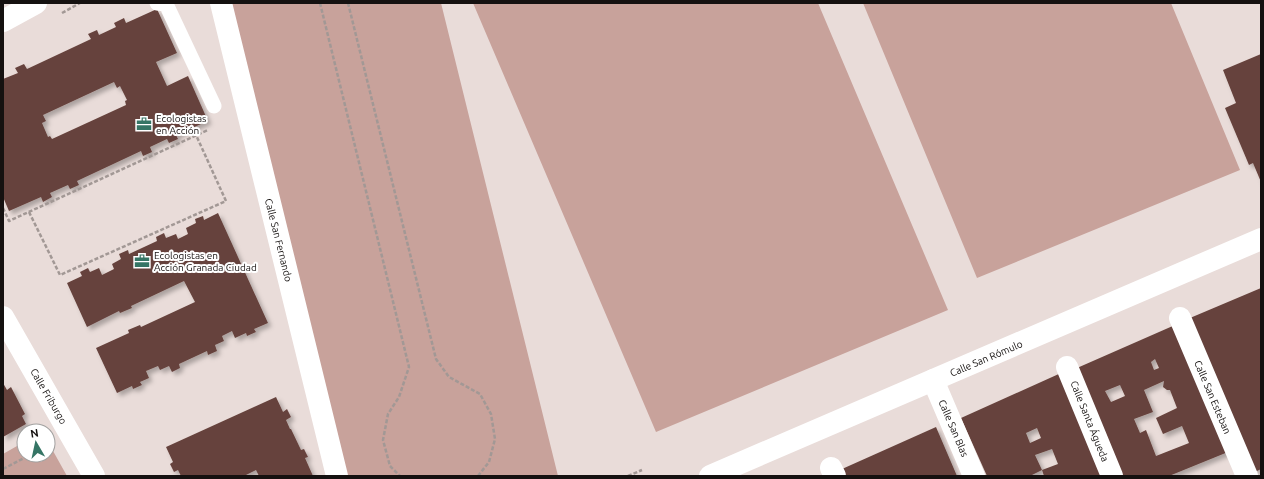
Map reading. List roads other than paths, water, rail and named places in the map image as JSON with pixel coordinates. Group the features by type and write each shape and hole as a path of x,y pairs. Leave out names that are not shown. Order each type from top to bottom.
{"street":[{"path":"3,21 36,3"},
{"name":"Calle San Fernando","path":"221,3 337,476"},
{"name":"Calle San Rómulo","path":"710,476 1261,239"},
{"name":"Calle Friburgo","path":"3,317 94,476"},
{"name":"Calle San Esteban","path":"1180,318 1247,476"},
{"name":"Calle Santa Águeda","path":"1067,367 1112,476"},
{"name":"Calle San Blas","path":"933,380 974,476"}],"lane":[{"path":"157,3 166,4 214,106"}],"place":[{"name":"Ecologistas en Acción","path":"144,124"},
{"name":"Ecologistas en Acción Granada Ciudad","path":"142,261"}]}
